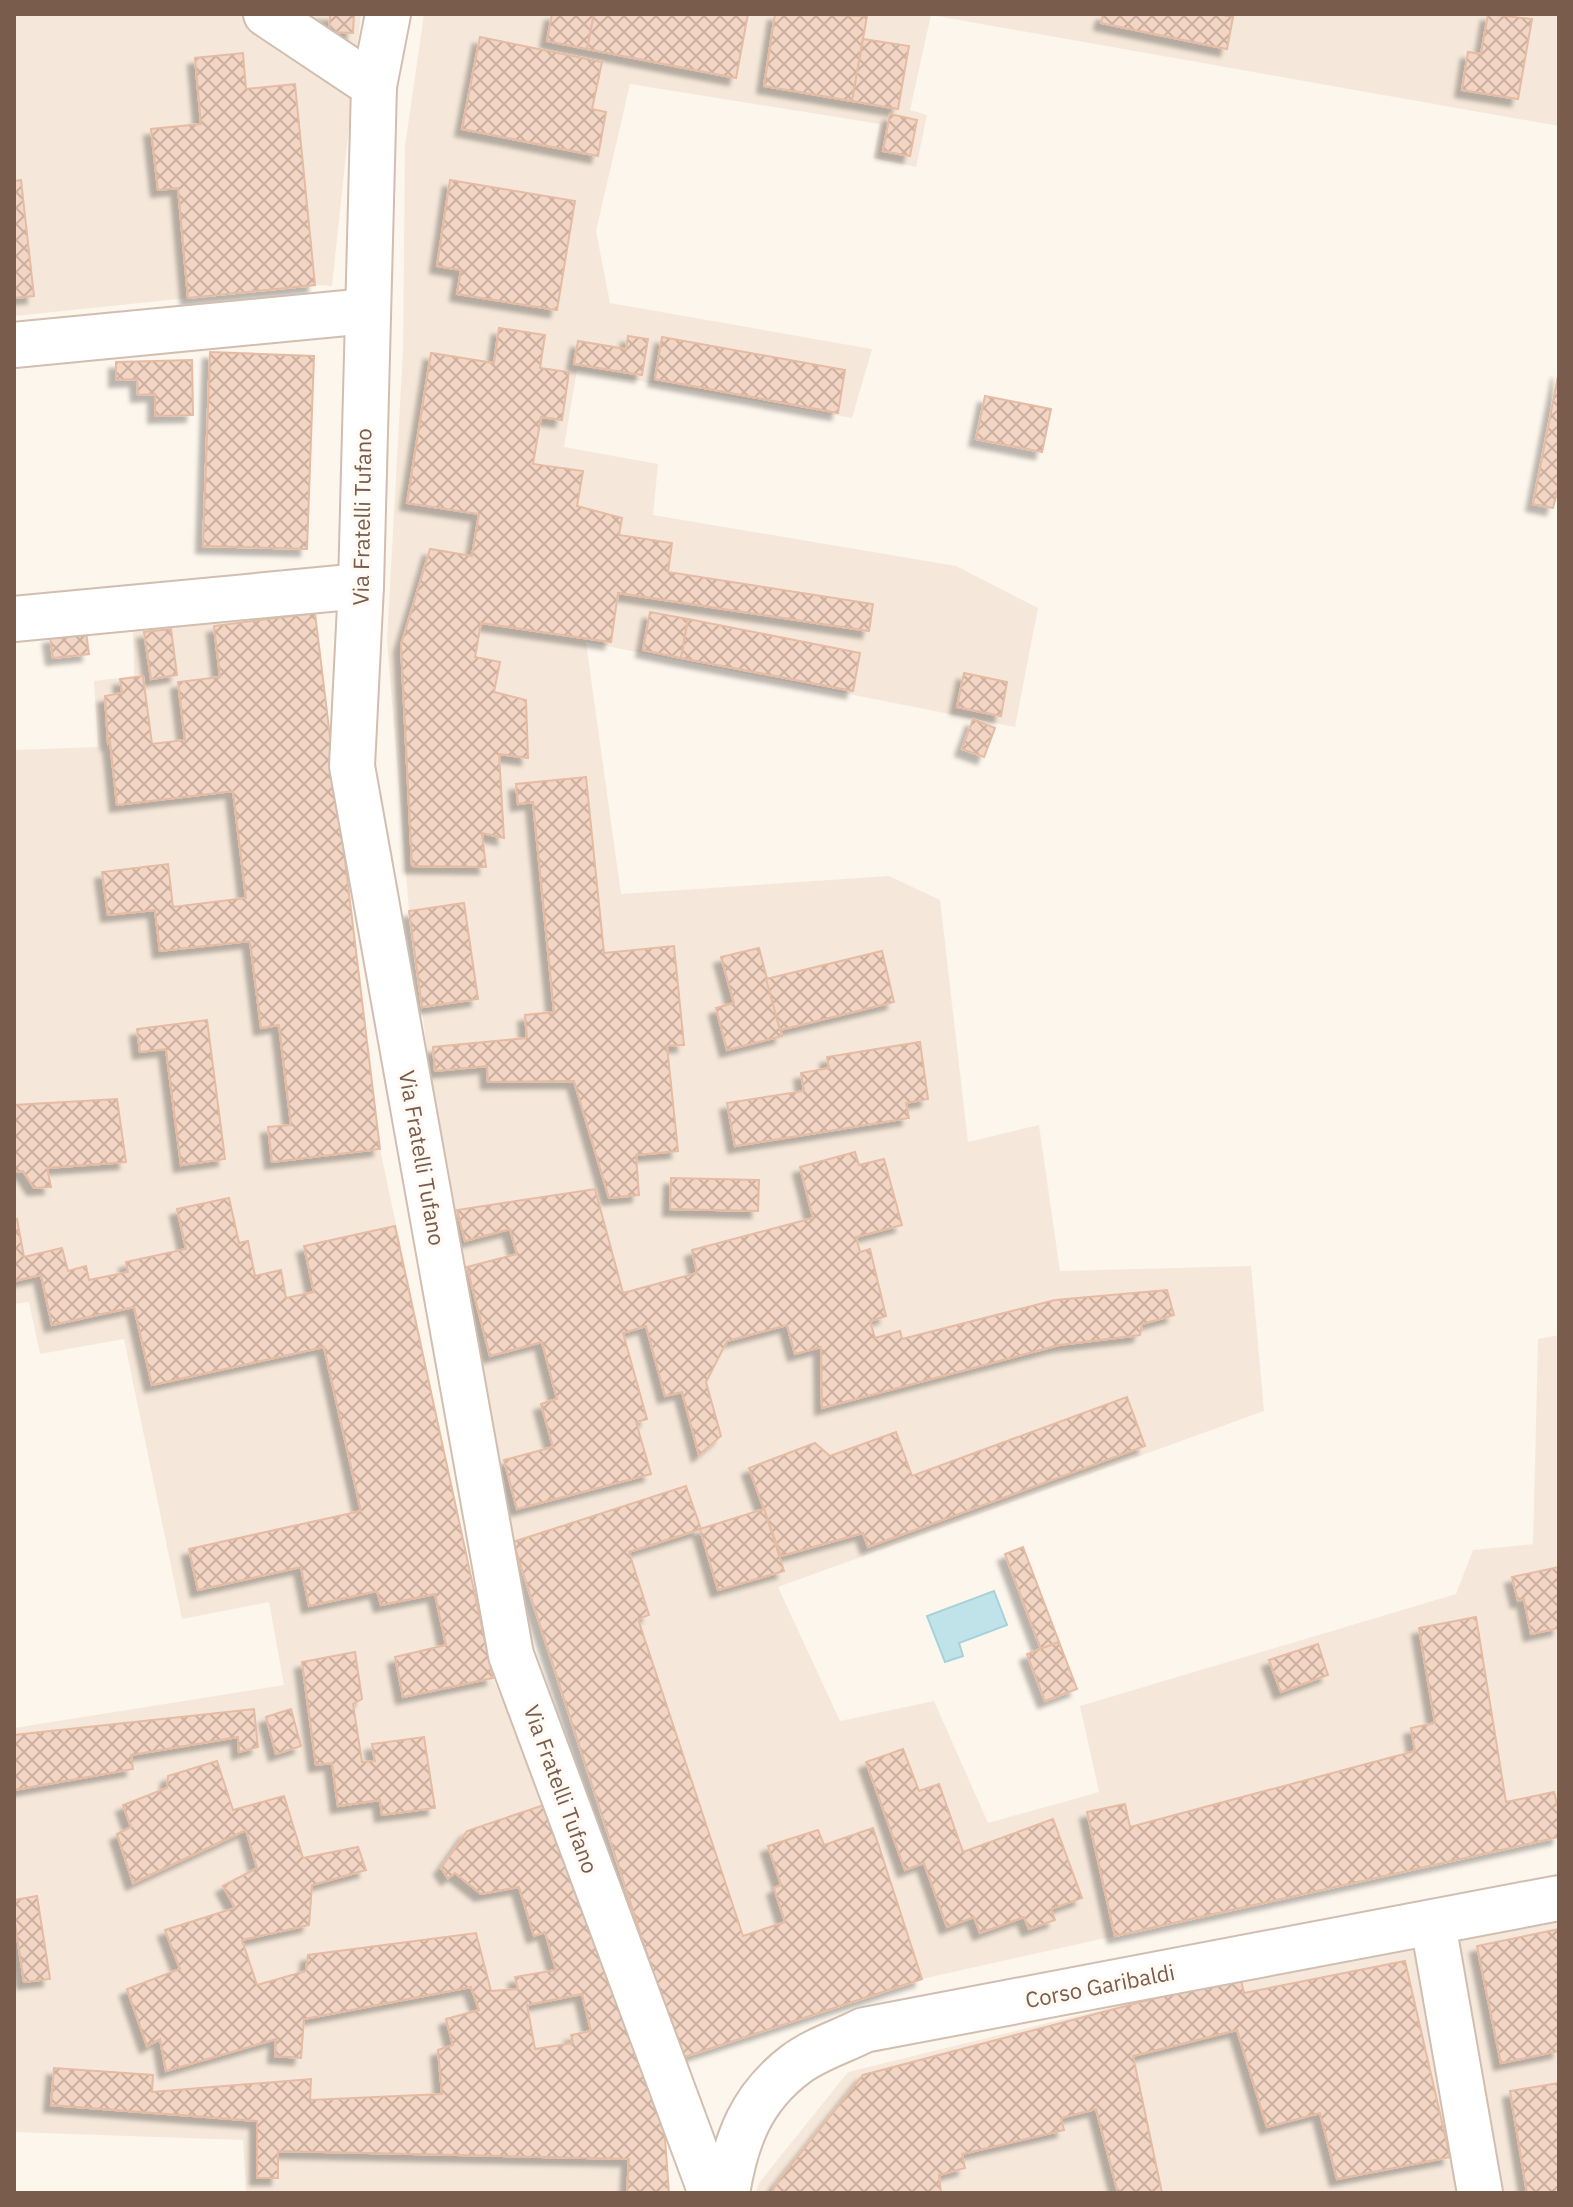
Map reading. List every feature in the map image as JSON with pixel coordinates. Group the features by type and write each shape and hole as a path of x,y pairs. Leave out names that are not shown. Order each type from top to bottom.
{"street":[{"path":"266,14 374,86"},
{"name":"Via Fratelli Tufano","path":"388,14 374,86 361,586 352,766 511,1655 711,2193"},
{"path":"14,345 367,311"},
{"path":"14,619 361,586"},
{"name":"Corso Garibaldi","path":"727,2193 734,2152 760,2098 798,2063 864,2030 1559,1898"},
{"path":"1433,1924 1480,2193"}],"shaded area":[{"path":"14,14 361,14 332,286 315,285 14,316"},
{"path":"424,14 1559,14 1559,126 931,15 910,110 927,115 916,167 873,158 880,124 630,84 596,231 610,303 872,349 852,418 577,370 564,447 658,464 653,515 956,566 1038,608 1015,727 586,642 621,894 889,876 940,900 968,1142 1039,1125 1060,1271 1251,1266 1264,1411 778,1587 840,1721 934,1701 988,1823 1099,1792 1080,1706 1456,1594 1473,1550 1533,1544 1538,1339 1559,1335 1559,1837 922,1979 681,2058 513,1542 444,1181 409,911 387,640 403,351 405,146"},
{"path":"315,613 380,1149 493,1678 547,1804 669,2193 246,2193 243,2140 14,2132 14,1728 284,1685 269,1602 182,1619 124,1339 40,1354 29,1302 14,1304 14,750 98,747 94,681 134,676 133,631"},
{"path":"1559,1917 1559,2193 755,2193 759,2183 848,2072 1240,1976"}],"water":[{"path":"994,1591 1007,1625 959,1643 963,1656 945,1662 927,1616"}],"building":[{"path":"316,14 354,14 353,33 329,32 330,15"},
{"path":"552,14 594,14 587,49 547,41"},
{"path":"594,14 748,14 736,78 587,49"},
{"path":"775,14 867,16 852,101 764,86"},
{"path":"1103,14 1218,14 1233,17 1227,49 1101,23"},
{"path":"1488,14 1532,19 1518,99 1462,90 1468,52 1481,54"},
{"path":"480,37 602,62 592,109 606,112 598,156 462,129"},
{"path":"863,39 909,46 898,109 852,101"},
{"path":"243,53 246,89 295,84 315,285 188,298 178,188 158,190 151,129 201,124 195,58"},
{"path":"890,114 917,120 910,156 883,151"},
{"path":"21,180 34,296 14,298 14,181"},
{"path":"450,180 575,201 557,310 457,294 461,270 437,266"},
{"path":"499,328 545,335 540,368 569,372 562,420 541,417 533,464 583,471 577,506 622,518 619,535 672,543 668,572 873,604 869,631 618,593 611,642 481,623 475,657 500,662 494,692 526,700 528,758 499,754 504,838 482,833 486,867 412,866 401,645 430,549 472,556 479,514 407,503 431,353 494,363"},
{"path":"628,336 648,339 642,375 574,364 578,341 626,349"},
{"path":"662,337 845,370 838,413 655,379"},
{"path":"210,352 314,356 307,549 203,546"},
{"path":"192,360 193,415 155,416 155,394 138,395 137,379 116,380 116,362"},
{"path":"1559,371 1559,485 1553,508 1533,504"},
{"path":"985,396 1051,409 1042,452 976,439"},
{"path":"650,612 688,619 681,658 643,650"},
{"path":"315,613 380,1149 272,1162 268,1127 291,1125 279,1025 261,1028 250,941 160,951 155,910 108,915 102,872 168,864 173,907 246,898 233,791 117,805 105,696 122,693 120,679 143,676 152,744 185,740 178,682 220,677 214,626"},
{"path":"688,619 860,653 853,691 681,658"},
{"path":"171,629 177,675 151,679 144,632"},
{"path":"86,632 89,654 53,658 50,637"},
{"path":"964,673 1007,682 1001,716 957,707"},
{"path":"973,719 995,728 984,757 962,749"},
{"path":"586,777 604,953 674,946 684,1045 667,1046 678,1151 636,1155 639,1195 609,1198 574,1081 488,1082 487,1066 435,1071 433,1047 527,1038 525,1015 554,1012 533,802 518,804 516,784"},
{"path":"464,903 478,999 422,1007 409,911"},
{"path":"759,948 782,1036 727,1050 716,1008 734,1003 721,957"},
{"path":"882,951 894,1002 780,1030 766,979"},
{"path":"207,1020 225,1159 181,1165 166,1049 140,1052 137,1029"},
{"path":"920,1042 928,1099 906,1103 909,1118 735,1146 727,1103 804,1091 801,1073 829,1068 827,1057"},
{"path":"117,1099 126,1162 47,1168 51,1187 34,1188 23,1171 14,1172 14,1105"},
{"path":"855,1152 859,1165 884,1159 902,1225 856,1237 860,1252 870,1249 886,1316 870,1321 875,1338 900,1331 902,1339 1055,1300 1167,1290 1174,1315 1142,1324 1140,1335 1059,1345 822,1408 821,1347 795,1354 787,1325 727,1341 706,1382 721,1436 699,1455 682,1392 665,1396 646,1326 623,1333 647,1419 636,1422 651,1474 517,1509 504,1460 553,1447 541,1404 557,1399 542,1342 490,1356 467,1267 517,1254 510,1229 465,1241 457,1210 595,1189 623,1293 697,1273 692,1250 813,1218 800,1167"},
{"path":"671,1178 759,1180 758,1211 670,1209"},
{"path":"229,1198 239,1243 248,1241 255,1276 281,1270 286,1298 314,1292 304,1246 395,1226 493,1678 403,1697 395,1657 446,1645 435,1594 381,1605 377,1591 309,1606 301,1567 198,1590 189,1549 361,1511 324,1347 152,1385 134,1307 52,1325 41,1275 14,1281 14,1220 17,1219 24,1257 62,1248 68,1271 86,1266 89,1280 128,1272 126,1262 186,1249 177,1209"},
{"path":"1127,1397 1145,1446 868,1547 863,1533 781,1556 749,1468 815,1443 830,1456 896,1432 912,1476"},
{"path":"686,1486 701,1529 629,1552 649,1615 638,1619 743,1936 785,1922 774,1888 781,1885 768,1846 818,1830 824,1845 873,1828 922,1979 681,2058 513,1542"},
{"path":"764,1509 784,1571 718,1590 700,1529"},
{"path":"1023,1547 1059,1642 1041,1649 1005,1554"},
{"path":"1559,1567 1559,1628 1531,1634 1524,1599 1518,1601 1512,1577"},
{"path":"1476,1617 1506,1802 1554,1792 1559,1812 1559,1837 1115,1936 1087,1812 1125,1804 1130,1827 1415,1751 1411,1728 1435,1723 1419,1628"},
{"path":"1059,1642 1077,1689 1045,1701 1027,1654"},
{"path":"1318,1644 1328,1675 1281,1692 1269,1660"},
{"path":"355,1652 362,1699 353,1704 362,1762 375,1761 372,1744 424,1737 435,1808 382,1815 380,1800 338,1806 332,1763 316,1765 302,1662"},
{"path":"254,1709 258,1747 239,1752 238,1737 131,1755 133,1769 14,1790 14,1735"},
{"path":"291,1709 301,1746 276,1754 266,1717"},
{"path":"903,1749 919,1791 939,1784 963,1852 1053,1819 1082,1898 1051,1909 1055,1920 1029,1929 1024,1917 980,1933 974,1917 947,1927 924,1863 905,1870 866,1762"},
{"path":"217,1761 233,1810 284,1796 303,1858 358,1847 366,1870 312,1885 309,1925 242,1940 257,1985 306,1971 308,1955 476,1933 491,1991 518,1989 515,1977 556,1970 545,1932 534,1936 519,1887 481,1894 455,1873 448,1878 441,1868 467,1831 547,1804 662,2098 669,2193 627,2193 629,2159 278,2151 278,2178 257,2178 257,2121 51,2105 54,2068 153,2075 152,2092 311,2079 310,2100 442,2094 438,2050 453,2045 446,2019 479,2010 471,1987 304,2019 301,2058 275,2056 276,2039 166,2071 160,2039 147,2046 127,1989 180,1969 165,1930 235,1908 223,1886 257,1868 246,1830 133,1883 117,1834 131,1827 123,1805 167,1788 168,1776","holes":["582,1994 591,2031 571,2035 573,2043 535,2049 527,2005"]},
{"path":"37,1896 50,1979 24,1982 14,1900"},
{"path":"1559,1929 1559,2051 1501,2063 1477,1946"},
{"path":"1405,1961 1450,2157 1337,2179 1320,2113 1267,2127 1237,2030 1133,2056 1162,2193 1118,2193 1096,2109 1061,2118 1064,2130 962,2154 965,2168 939,2175 941,2193 772,2193 863,2075 1240,1976 1244,1993"},
{"path":"1559,2083 1559,2193 1527,2193 1510,2091"}]}
